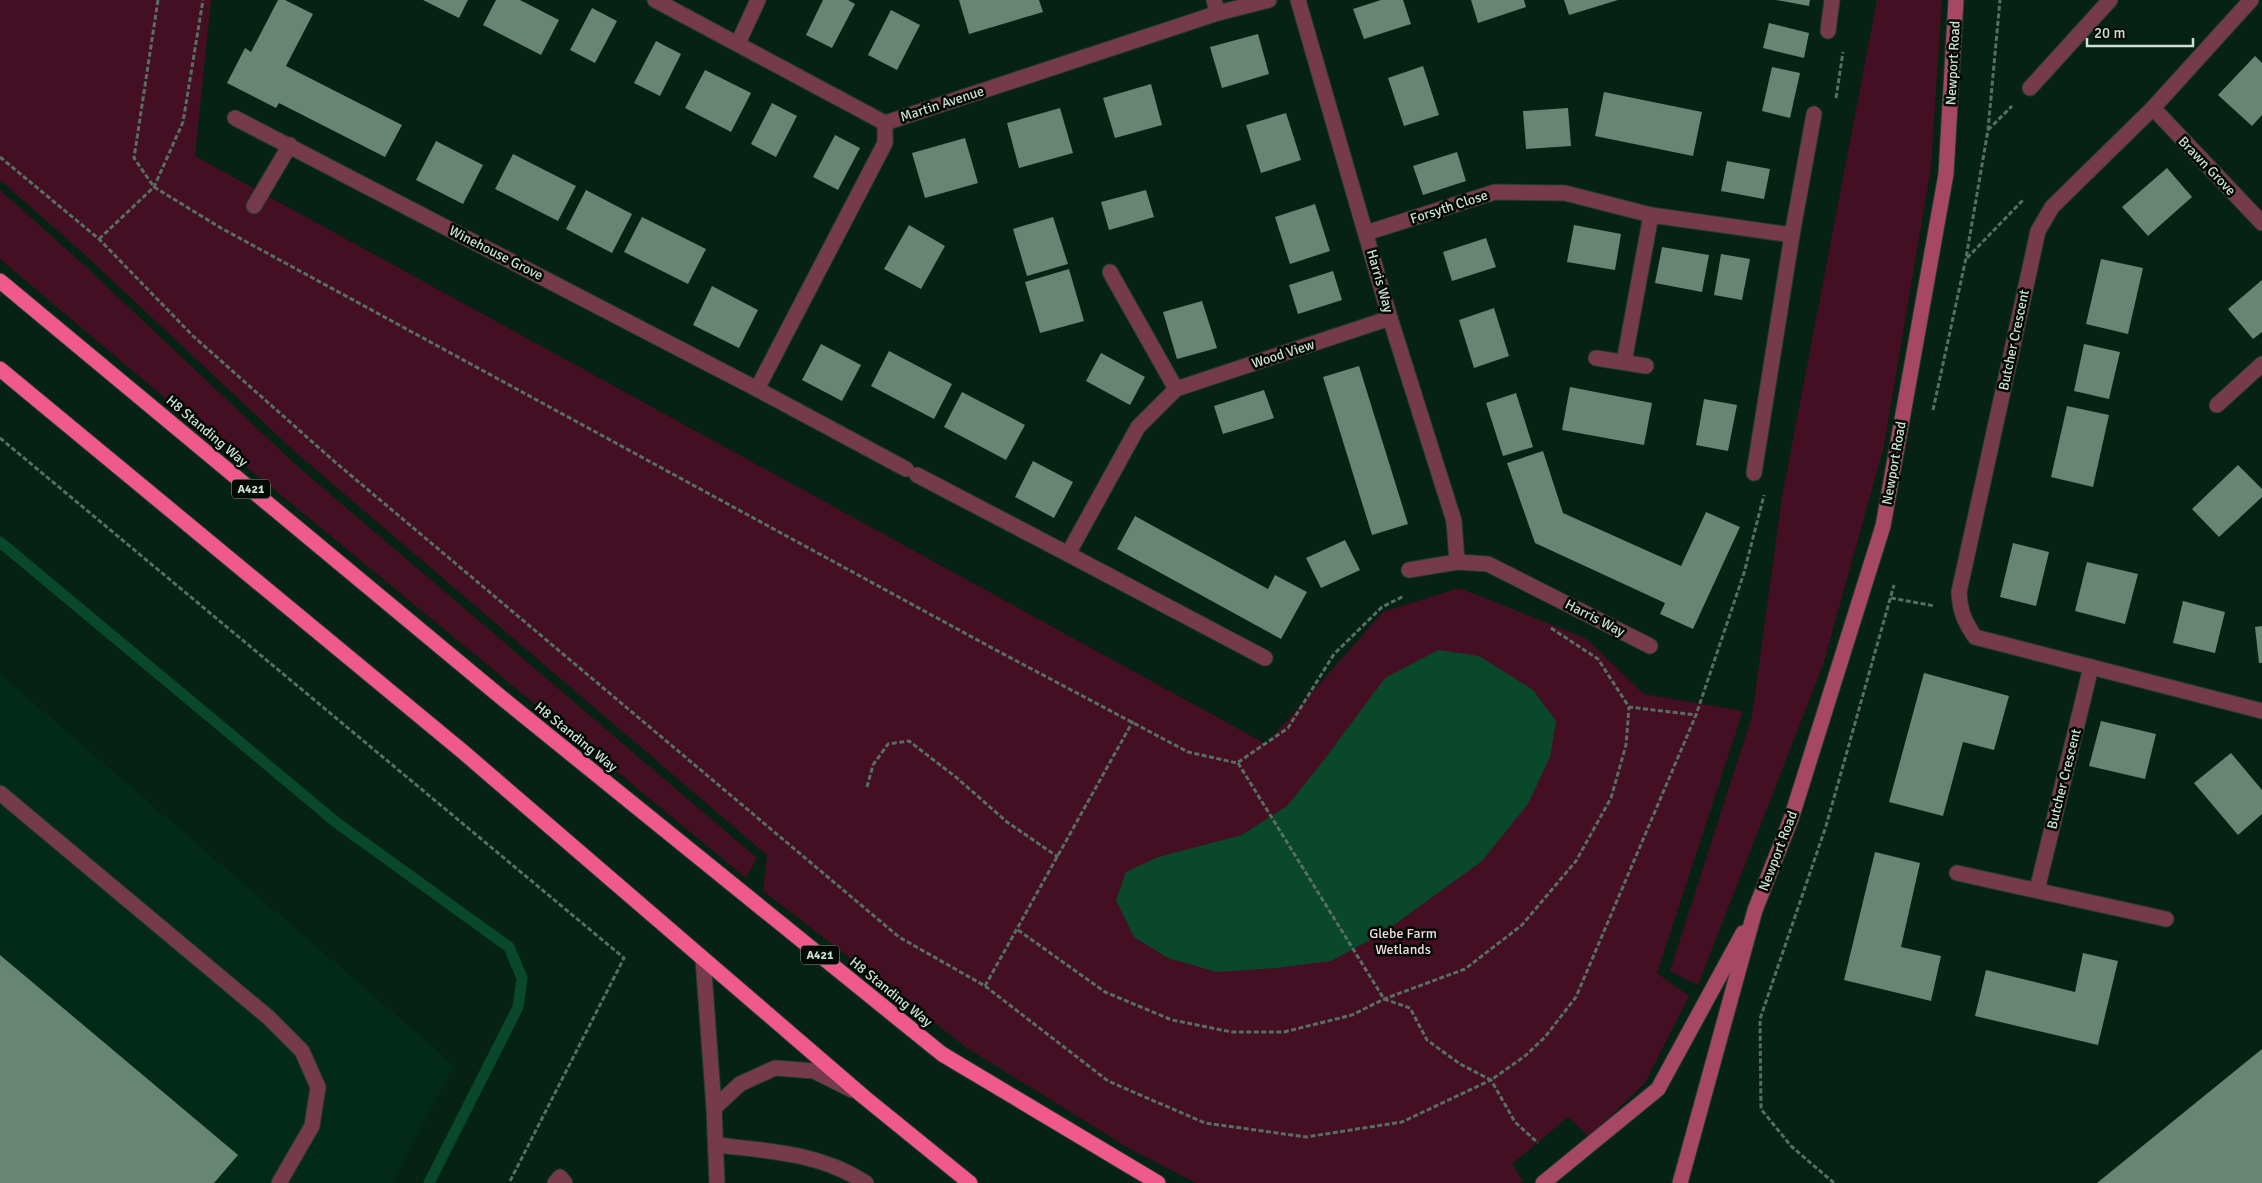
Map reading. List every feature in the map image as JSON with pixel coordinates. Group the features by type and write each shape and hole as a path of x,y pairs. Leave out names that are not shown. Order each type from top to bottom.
{"highway":[{"name":"H8 Standing Way","path":"0,281 502,698 942,1054 1158,1183"},
{"path":"0,369 462,751 864,1097 970,1183"}],"street":[{"name":"Martin Avenue","path":"655,0 885,123 1216,7"},
{"path":"738,43 758,0"},
{"path":"1216,7 1269,0"},
{"name":"Harris Way","path":"1298,0 1390,318 1454,521 1457,562"},
{"path":"1828,31 1832,0"},
{"name":"Newport Road","path":"1544,1183 1658,1089 1755,910 1792,819 1883,526 1946,174 1956,0"},
{"path":"2030,88 2110,0"},
{"name":"Butcher Crescent","path":"2251,0 2152,108 2052,207 2038,231 1959,592 1960,610 1964,622 1975,637 2262,711"},
{"name":"Brawn Grove","path":"2152,108 2262,223"},
{"path":"1754,473 1792,235 1814,114"},
{"name":"Winehouse Grove","path":"236,118 757,389 1068,554"},
{"path":"757,389 885,142 885,123"},
{"path":"254,206 290,146"},
{"name":"Forsyth Close","path":"1366,233 1495,192 1565,193 1651,215 1792,235"},
{"path":"1624,362 1651,215"},
{"path":"1110,272 1176,389"},
{"name":"Wood View","path":"1068,554 1138,427 1176,389 1390,318"},
{"path":"1596,358 1646,366"},
{"path":"2217,405 2262,364"},
{"path":"1068,554 1265,658"},
{"name":"Harris Way","path":"1409,570 1457,562 1488,564 1650,646"},
{"name":"Butcher Crescent","path":"2037,890 2091,667"},
{"path":"0,793 268,1017 302,1051 318,1087 312,1126 279,1183"},
{"path":"1957,873 2166,919"},
{"name":"Newport Road","path":"1680,1183 1755,910"},
{"path":"704,959 717,1183"},
{"path":"714,1108 740,1084 775,1068 814,1071 864,1097"},
{"path":"716,1145 793,1153 846,1170 866,1183"},
{"path":"555,1183 560,1177 565,1183"}],"path":[{"path":"158,0 134,158 154,187 247,242 994,649 1133,721 1188,752 1238,763 1384,999 1410,1008 1427,1040 1460,1064 1491,1080 1515,1122 1538,1142"},
{"path":"99,239 154,187 183,122 203,0"},
{"path":"1932,414 1966,258 1988,130 2000,0"},
{"path":"1834,107 1843,50"},
{"path":"1988,130 2030,88"},
{"path":"0,157 99,239 193,336 366,487 899,937 985,986 1108,1081 1205,1123 1306,1137 1402,1122 1491,1080 1525,1056 1545,1037 1576,997 1696,715 1744,573 1766,489"},
{"path":"0,438 624,958 509,1183"},
{"path":"1834,1183 1791,1146 1761,1110 1760,1020 1826,826 1896,579"},
{"path":"1238,763 1288,728 1334,654 1382,607 1412,592"},
{"path":"1891,598 1960,610"},
{"path":"1018,930 1105,992 1172,1020 1232,1032 1284,1032 1352,1015 1384,999 1465,969 1522,924 1576,861 1611,798 1626,745 1629,707 1598,659 1545,623"},
{"path":"1629,707 1696,715"},
{"path":"985,986 1018,930 1133,721"},
{"path":"867,788 873,765 888,744 909,740 1008,822 1058,857"}],"shaded area":[{"path":"1438,650 1479,656 1533,690 1556,721 1550,757 1528,804 1482,861 1383,933 1331,961 1275,968 1217,972 1168,958 1134,937 1116,900 1126,872 1158,857 1242,835 1287,806 1385,678"},
{"path":"0,674 454,1065 392,1183 0,1183"}],"green space":[{"name":"Glebe Farm Wetlands","path":"0,0 211,0 195,156 1266,744 1383,612 1459,588 1585,638 1644,694 1743,711 1657,973 1689,996 1645,1083 1589,1137 1568,1117 1512,1164 1523,1181 1520,1183 1196,1183 1130,1149 967,1048 763,891 767,855 294,451 84,254 0,180"},
{"path":"1877,0 1942,0 1931,167 1884,446 1823,665 1698,985 1670,971 1752,716 1782,497"},
{"path":"0,190 83,264 295,464 757,858 746,878 230,453 0,259"}],"building":[{"path":"278,0 285,0 313,14 286,66 402,125 385,157 279,103 276,108 227,83 245,48 251,52"},
{"path":"423,0 468,0 459,18"},
{"path":"496,0 520,0 559,20 541,55 483,25"},
{"path":"823,0 848,0 855,4 832,48 806,35"},
{"path":"959,0 1039,0 1043,12 969,34"},
{"path":"1381,0 1403,0 1411,24 1364,39 1353,9"},
{"path":"1471,0 1524,0 1526,7 1478,23"},
{"path":"1564,0 1618,0 1569,15"},
{"path":"1776,0 1810,0 1809,6"},
{"path":"592,8 617,21 595,63 570,50"},
{"path":"891,10 920,25 897,70 868,55"},
{"path":"1769,23 1809,33 1804,58 1763,48"},
{"path":"1258,34 1269,74 1222,88 1210,47"},
{"path":"656,41 681,54 660,96 634,83"},
{"path":"2255,56 2262,63 2262,115 2252,126 2218,95"},
{"path":"1423,66 1439,115 1404,126 1388,78"},
{"path":"1772,67 1800,73 1790,118 1762,111"},
{"path":"705,70 751,93 731,132 685,108"},
{"path":"1151,84 1162,125 1115,138 1103,98"},
{"path":"1604,92 1702,112 1693,156 1595,136"},
{"path":"772,103 797,116 776,157 751,144"},
{"path":"1060,108 1073,153 1019,168 1007,123"},
{"path":"1568,108 1571,146 1526,149 1523,111"},
{"path":"1286,113 1301,160 1261,173 1246,125"},
{"path":"835,135 860,148 838,190 813,177"},
{"path":"965,138 978,183 925,198 912,153"},
{"path":"436,141 483,165 463,204 416,180"},
{"path":"1457,152 1466,181 1423,195 1413,166"},
{"path":"513,154 576,186 558,221 495,189"},
{"path":"1727,161 1770,169 1764,199 1721,191"},
{"path":"2167,168 2192,197 2148,236 2122,207"},
{"path":"586,190 632,214 612,253 566,229"},
{"path":"1146,190 1154,217 1109,230 1101,202"},
{"path":"1315,204 1330,251 1290,264 1275,217"},
{"path":"642,217 706,249 688,284 624,252"},
{"path":"1053,217 1068,264 1027,276 1013,229"},
{"path":"909,225 945,246 921,289 884,269"},
{"path":"1574,225 1621,234 1615,270 1567,262"},
{"path":"1486,238 1496,267 1452,281 1443,252"},
{"path":"1662,247 1709,255 1702,292 1655,283"},
{"path":"1721,254 1750,259 1742,300 1714,295"},
{"path":"2101,259 2143,268 2128,334 2086,324"},
{"path":"1069,269 1084,321 1040,333 1025,282"},
{"path":"1333,271 1342,300 1298,314 1289,285"},
{"path":"2262,280 2262,332 2253,339 2228,309"},
{"path":"712,286 758,310 739,348 693,325"},
{"path":"1202,301 1217,348 1177,359 1163,312"},
{"path":"1494,308 1509,356 1474,368 1459,320"},
{"path":"821,344 861,365 842,401 802,380"},
{"path":"2084,344 2120,352 2109,399 2074,391"},
{"path":"889,351 952,384 934,419 871,386"},
{"path":"1101,353 1145,377 1130,405 1086,381"},
{"path":"1359,366 1408,524 1372,535 1323,377"},
{"path":"1570,387 1652,403 1644,445 1562,430"},
{"path":"1264,390 1274,418 1223,434 1214,406"},
{"path":"962,392 1025,425 1006,460 944,427"},
{"path":"1516,393 1533,447 1503,456 1486,403"},
{"path":"1704,399 1737,405 1728,451 1696,445"},
{"path":"2067,406 2109,415 2093,487 2051,477"},
{"path":"1543,451 1563,513 1681,566 1706,512 1740,527 1693,629 1660,614 1665,603 1535,543 1507,463"},
{"path":"1033,461 1073,482 1054,518 1015,497"},
{"path":"2238,465 2262,489 2262,497 2219,537 2192,509"},
{"path":"1135,516 1268,589 1275,575 1307,592 1281,639 1117,549"},
{"path":"1345,540 1360,570 1321,588 1306,558"},
{"path":"2013,543 2049,552 2036,606 2000,597"},
{"path":"2087,562 2138,574 2125,624 2075,611"},
{"path":"2183,601 2225,612 2215,653 2173,643"},
{"path":"2262,626 2262,663 2259,663 2255,627"},
{"path":"1924,673 2009,696 1994,750 1963,742 1943,816 1889,802"},
{"path":"2101,721 2156,734 2145,779 2089,766"},
{"path":"2231,753 2262,790 2262,814 2238,835 2194,783"},
{"path":"1875,852 1920,863 1901,947 1941,956 1931,1001 1844,980"},
{"path":"2083,953 2118,961 2098,1045 1975,1016 1986,970 2075,992"},
{"path":"0,955 238,1155 214,1183 0,1183"},
{"path":"2262,1049 2262,1183 2097,1183"}],"waterway":[{"path":"0,542 337,823 509,947 522,978 518,1007 429,1183"}]}
